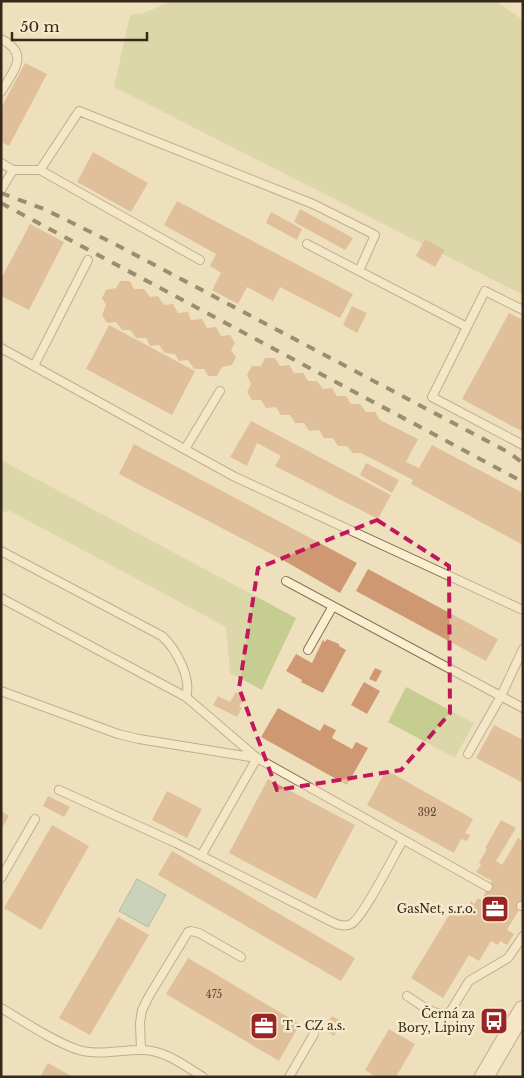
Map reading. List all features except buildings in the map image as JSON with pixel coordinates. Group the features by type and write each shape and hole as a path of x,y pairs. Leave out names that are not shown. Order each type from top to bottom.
{"street":[{"path":"484,1077 523,1010"}],"lane":[{"path":"1,39 15,48 18,61 1,92"},
{"path":"40,170 79,110 313,204 375,235 358,271"},
{"path":"1,163 13,170 40,170 200,260"},
{"path":"1,190 13,170"},
{"path":"307,244 467,327"},
{"path":"34,366 88,260"},
{"path":"523,310 485,290 432,397 523,445"},
{"path":"1,348 235,477 523,610"},
{"path":"185,449 220,391"},
{"path":"1,551 162,636 171,646 180,662 187,682 188,690 186,697"},
{"path":"286,580 523,708"},
{"path":"1,598 186,697 257,758 488,887"},
{"path":"308,650 333,606"},
{"path":"468,754 520,662 523,649"},
{"path":"1,691 118,734 257,758"},
{"path":"201,856 257,758"},
{"path":"59,790 201,856 343,926 350,925 361,914 403,840"},
{"path":"1,878 35,819"},
{"path":"141,1050 140,1023 145,1003 188,932 199,933 241,957"},
{"path":"407,996 438,1014 450,1012 470,981 508,958 523,936"},
{"path":"1,1008 80,1050 102,1052 141,1050 164,1055 203,1077"},
{"path":"289,1077 314,1034"}],"highlighted area":[{"path":"377,520 449,566 450,713 401,770 277,790 239,688 258,568"}],"green space":[{"path":"172,1 496,1 523,20 523,295 114,87 130,15 144,13"},
{"path":"1,460 296,618 262,690 230,673 226,627 10,511 1,512"},
{"path":"406,687 474,723 455,758 388,722"}],"water":[{"path":"137,879 166,895 148,927 119,911"}],"railway":[{"path":"1,193 44,209 113,243 508,452 523,463"},
{"path":"1,203 523,482"}],"place":[{"name":"GasNet, s.r.o.","path":"495,909"},
{"name":"Černá za Bory, Lipiny","path":"494,1021"},
{"name":"T - CZ a.s.","path":"264,1026"}]}
